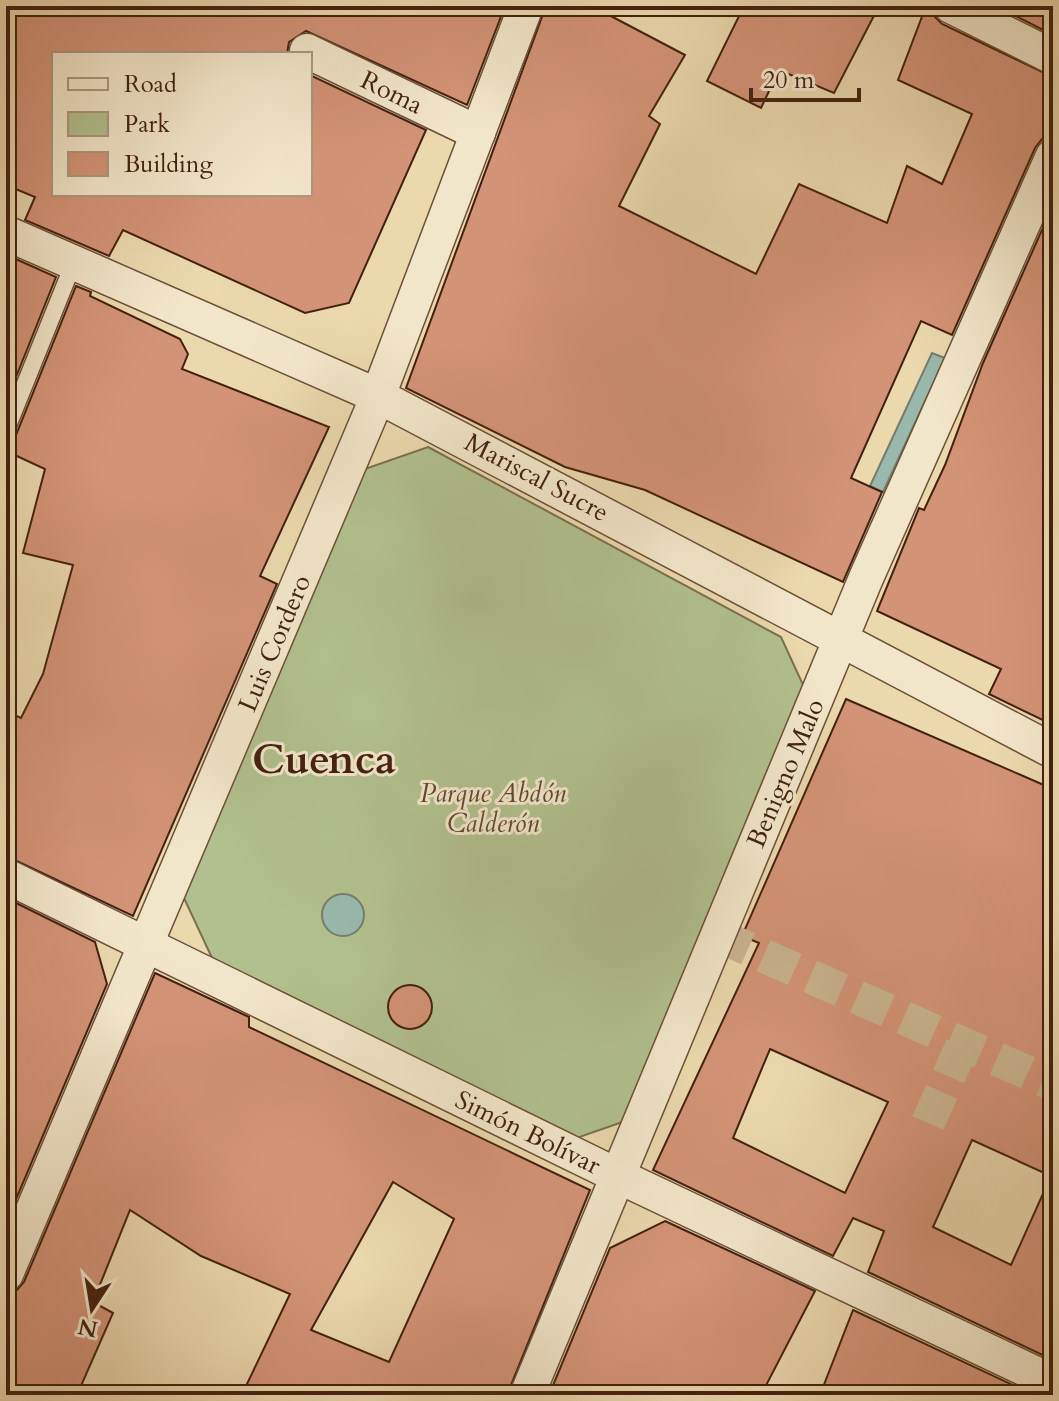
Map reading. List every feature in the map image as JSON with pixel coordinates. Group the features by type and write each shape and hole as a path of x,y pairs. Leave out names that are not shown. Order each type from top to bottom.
{"street":[{"name":"Luis Cordero","path":"6,1274 378,396 526,6"},
{"path":"951,6 1053,57"},
{"name":"Roma","path":"312,53 478,133"},
{"name":"Benigno Malo","path":"527,1395 616,1175 842,639 1053,156"},
{"name":"Mariscal Sucre","path":"6,233 378,396 1053,751"},
{"name":"Simón Bolívar","path":"6,876 616,1175 1053,1382"}],"lane":[{"path":"6,431 74,262"}],"green space":[{"name":"Parque Abdón Calderón","path":"428,447 781,637 810,700 637,1117 571,1140 213,960 183,896 362,470"}],"shaded area":[{"path":"932,353 945,358 883,492 870,486"},
{"path":"343,894 358,900 364,915 358,930 343,936 328,930 322,915 328,900"}],"building":[{"path":"6,6 505,6 467,105 306,31 289,42 287,52 52,52 52,196 312,196 312,76 426,130 349,303 305,313 123,230 109,256 25,220 35,197 6,185"},
{"path":"546,6 612,6 607,14 685,55 649,116 660,124 619,206 756,274 799,184 887,223 907,166 942,184 972,114 898,80 926,6 931,6 934,16 942,24 1053,77 1053,136 1042,139 1035,148 952,335 921,321 851,478 882,492 843,582 645,490 565,467 406,388"},
{"path":"744,6 879,6 834,93 779,70 761,108 707,81"},
{"path":"996,6 1053,6 1053,35"},
{"path":"1053,205 1053,725 989,694 1001,669 877,611 919,508 924,510 945,465 983,363"},
{"path":"9,256 56,277 6,402 6,264"},
{"path":"76,286 91,292 90,296 180,339 188,354 182,369 329,427 260,576 277,584 133,916 6,856 6,711 21,718 43,674 73,565 23,553 45,469 6,451 6,442 16,435"},
{"path":"846,699 1053,789 1053,1360 868,1272 884,1231 853,1218 833,1256 653,1170 759,943 742,936","holes":["770,1049 888,1102 845,1193 733,1138","972,1140 1051,1176 1011,1265 933,1227"]},
{"path":"6,898 95,942 107,984 6,1223"},
{"path":"155,973 249,1017 249,1027 590,1190 507,1395 264,1395 246,1386 290,1294 201,1256 130,1210 93,1302 113,1313 77,1395 6,1395 6,1294 17,1290 24,1282","holes":["393,1182 454,1219 389,1362 311,1330"]},
{"path":"410,985 426,991 432,1007 426,1023 410,1029 394,1023 388,1007 394,991"},
{"path":"665,1221 815,1291 761,1395 549,1395 610,1248"},
{"path":"853,1310 1034,1395 820,1395"}],"tunnel":[{"path":"717,935 1053,1084"},
{"path":"928,1123 962,1046"}],"district":[{"name":"Cuenca","path":"324,758"}]}
